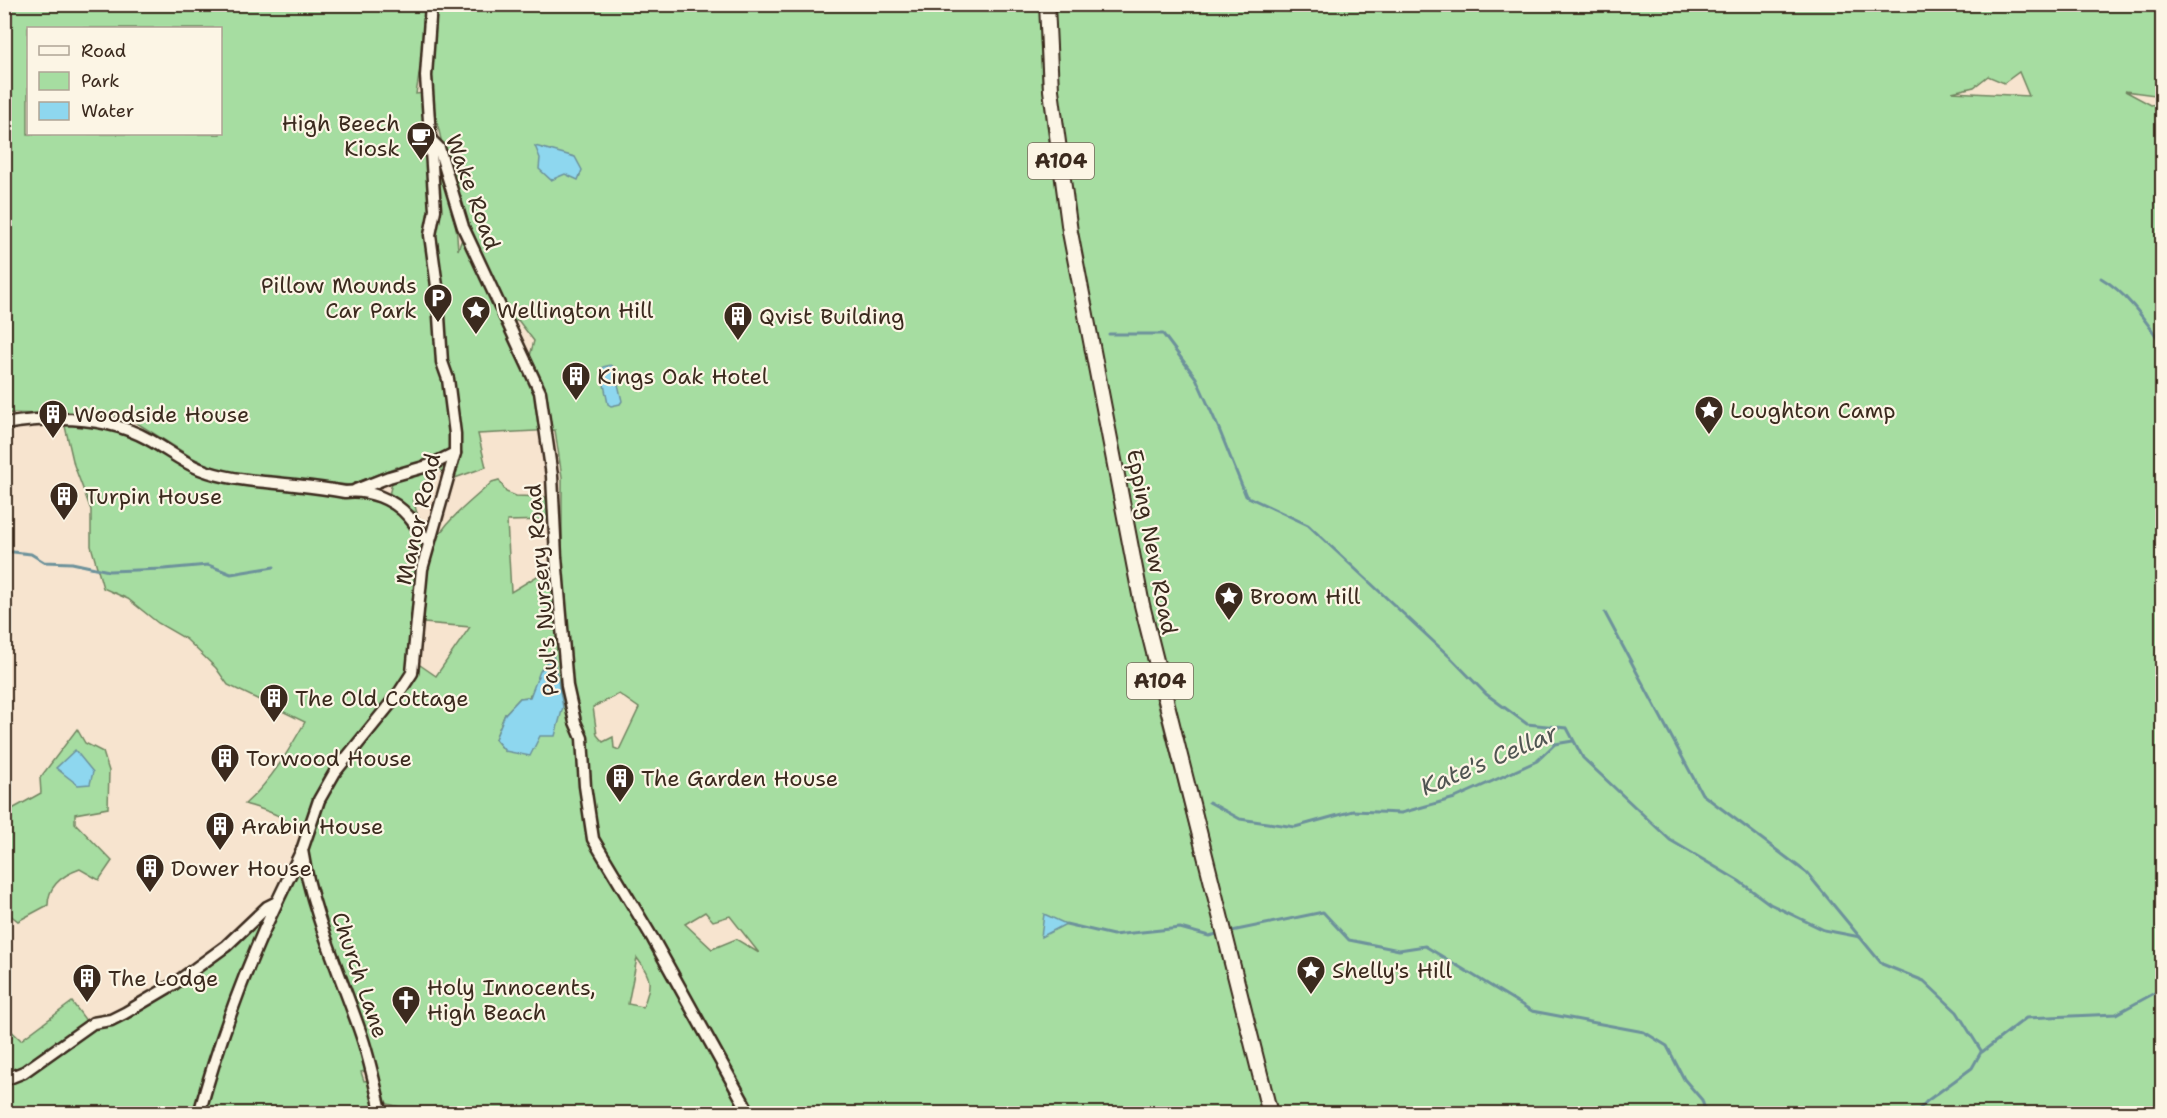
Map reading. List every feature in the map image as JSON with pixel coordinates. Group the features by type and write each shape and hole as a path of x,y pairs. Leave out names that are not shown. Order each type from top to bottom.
{"main road":[{"name":"Epping New Road","path":"1047,4 1051,90 1070,232 1142,605 1270,1113"}],"street":[{"name":"Wake Road","path":"431,4 426,76 431,140 439,148 463,227 494,297 505,316"},
{"name":"Manor Road","path":"4,1080 24,1072 93,1023 118,1017 174,984 208,960 267,907 277,902 302,850 319,800 335,772 399,693 412,673 422,569 455,453 448,379 442,362 437,286 430,235 435,210 431,140"},
{"name":"Paul's Nursery Road","path":"505,316 540,392 552,476 567,686 575,722 582,738 585,786 593,839 750,1113"},
{"path":"4,424 67,418 94,422 126,429 146,437 198,469 224,476 345,492 431,465 455,453"},
{"path":"356,490 378,495 400,508 410,517 429,543"},
{"name":"Church Lane","path":"302,850 306,879 361,1033 382,1113"},
{"path":"198,1113 234,1006 260,937 277,902"}],"green space":[{"path":"5,5 428,5 416,94 424,93 451,184 430,91 437,5 1041,5 1042,82 1051,156 1075,296 1151,678 1264,1113 427,1114 388,1104 384,1100 313,886 308,854 312,827 324,791 420,665 436,676 470,627 424,623 427,565 433,545 446,525 492,482 499,480 506,492 516,496 546,497 549,520 507,521 511,592 562,561 562,477 555,430 478,434 486,467 449,480 437,466 413,499 417,513 388,499 396,467 350,485 243,476 210,466 191,457 126,416 5,413","holes":["453,184 468,223 458,250","518,320 534,341 530,356 510,324","533,691 505,751 495,739 505,714 520,698 529,697","619,694 639,708 619,750 614,748 613,737 603,742 597,735 593,707","705,912 713,921 730,916 759,953 736,939 712,949 685,924","637,958 646,971 649,987 643,1007 628,1004"]},
{"path":"1055,5 2162,5 2162,96 2125,91 2151,105 2162,103 2162,1113 1275,1113 1138,558 1064,161 1056,87","holes":["2019,72 2029,96 1952,92 1974,87 1988,76 2004,83"]},
{"path":"64,422 127,432 207,474 385,500 416,530 422,551 409,668 401,684 325,776 314,800 306,828 299,831 281,817 245,804 271,776 305,722 228,685 216,668 186,639 158,623 128,599 103,588 91,546 91,510 74,465"},
{"path":"77,729 85,743 103,752 109,771 108,808 75,814 75,823 112,861 99,880 80,869 68,874 54,887 48,905 18,921 5,911 5,813 41,793 40,778"},
{"path":"300,863 369,1070 361,1072 364,1081 371,1080 375,1096 374,1107 372,1110 336,1114 203,1114 240,992"},
{"path":"269,910 242,973 193,1113 5,1113 4,1084 91,1029 123,1017"},
{"path":"72,1002 87,1022 37,1058 5,1077 4,1024 21,1040"}],"water":[{"path":"535,146 575,157 582,170 578,180 565,174 551,180 539,169 540,158"},
{"path":"611,365 614,367 622,401 620,404 611,406 608,404 601,370"},
{"path":"553,654 563,707 555,736 540,736 530,756 505,751 495,739 505,714 520,698 530,697 540,671"},
{"path":"75,750 93,772 90,784 78,785 56,768"},
{"path":"1044,914 1066,924 1041,937"}],"waterway":[{"path":"2101,278 2127,299 2162,344"},
{"path":"1109,334 1163,334 1196,378 1246,496 1308,525 1450,657 1486,694 1527,724 1567,728 1583,758 1670,840 1739,881 1770,904 1824,930 1860,937"},
{"path":"4,551 31,554 44,562 72,563 109,571 208,565 231,574 274,567"},
{"path":"1605,613 1702,794 1807,873 1882,964 1924,981 1957,1012 1982,1052 2026,1018 2116,1014 2162,989"},
{"name":"Kate's Cellar","path":"1209,802 1240,819 1295,827 1353,811 1401,813 1455,798 1537,761 1555,744 1573,741"},
{"path":"1227,932 1323,912 1349,940 1399,950 1425,946 1532,1011 1644,1032 1667,1046 1684,1079 1702,1100 1706,1114"},
{"path":"1066,924 1113,935 1180,928 1209,936 1221,933"},
{"path":"1915,1114 1927,1101 1972,1068 1981,1052"}],"place":[{"name":"High Beech Kiosk","path":"421,162"},
{"name":"Pillow Mounds Car Park","path":"438,324"},
{"name":"Wellington Hill","path":"476,336"},
{"name":"Qvist Building","path":"738,342"},
{"name":"Kings Oak Hotel","path":"576,402"},
{"name":"Loughton Camp","path":"1709,436"},
{"name":"Woodside House","path":"53,440"},
{"name":"Turpin House","path":"64,522"},
{"name":"Broom Hill","path":"1229,622"},
{"name":"The Old Cottage","path":"274,724"},
{"name":"Torwood House","path":"225,784"},
{"name":"The Garden House","path":"620,804"},
{"name":"Arabin House","path":"220,852"},
{"name":"Dower House","path":"150,894"},
{"name":"Shelly's Hill","path":"1311,996"},
{"name":"The Lodge","path":"87,1004"},
{"name":"Holy Innocents, High Beach","path":"406,1026"}]}
